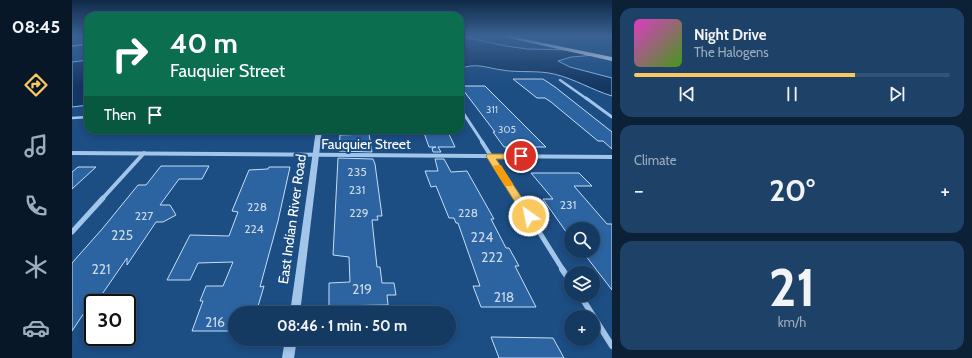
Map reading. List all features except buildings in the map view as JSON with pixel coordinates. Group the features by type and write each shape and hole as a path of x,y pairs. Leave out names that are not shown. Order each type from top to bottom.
{"main road":[{"path":"579,53 612,60"}],"street":[{"path":"560,80 612,117"},
{"path":"464,114 564,271"},
{"name":"East Indian River Road","path":"296,306 319,134"},
{"name":"Fauquier Street","path":"72,153 612,156"},
{"path":"72,232 144,153"},
{"path":"584,302 612,346"},
{"path":"288,358 290,346"}],"lane":[{"path":"72,118 84,117"}],"water":[{"path":"464,53 583,53 595,55 571,57 558,61 570,67 612,78 612,96 554,74 508,71 481,66 465,67"},
{"path":"84,60 84,106 72,107 72,62"}],"slow traffic":[{"path":"498,167 509,184"}],"route":[{"path":"521,156 490,156 529,216"}]}
